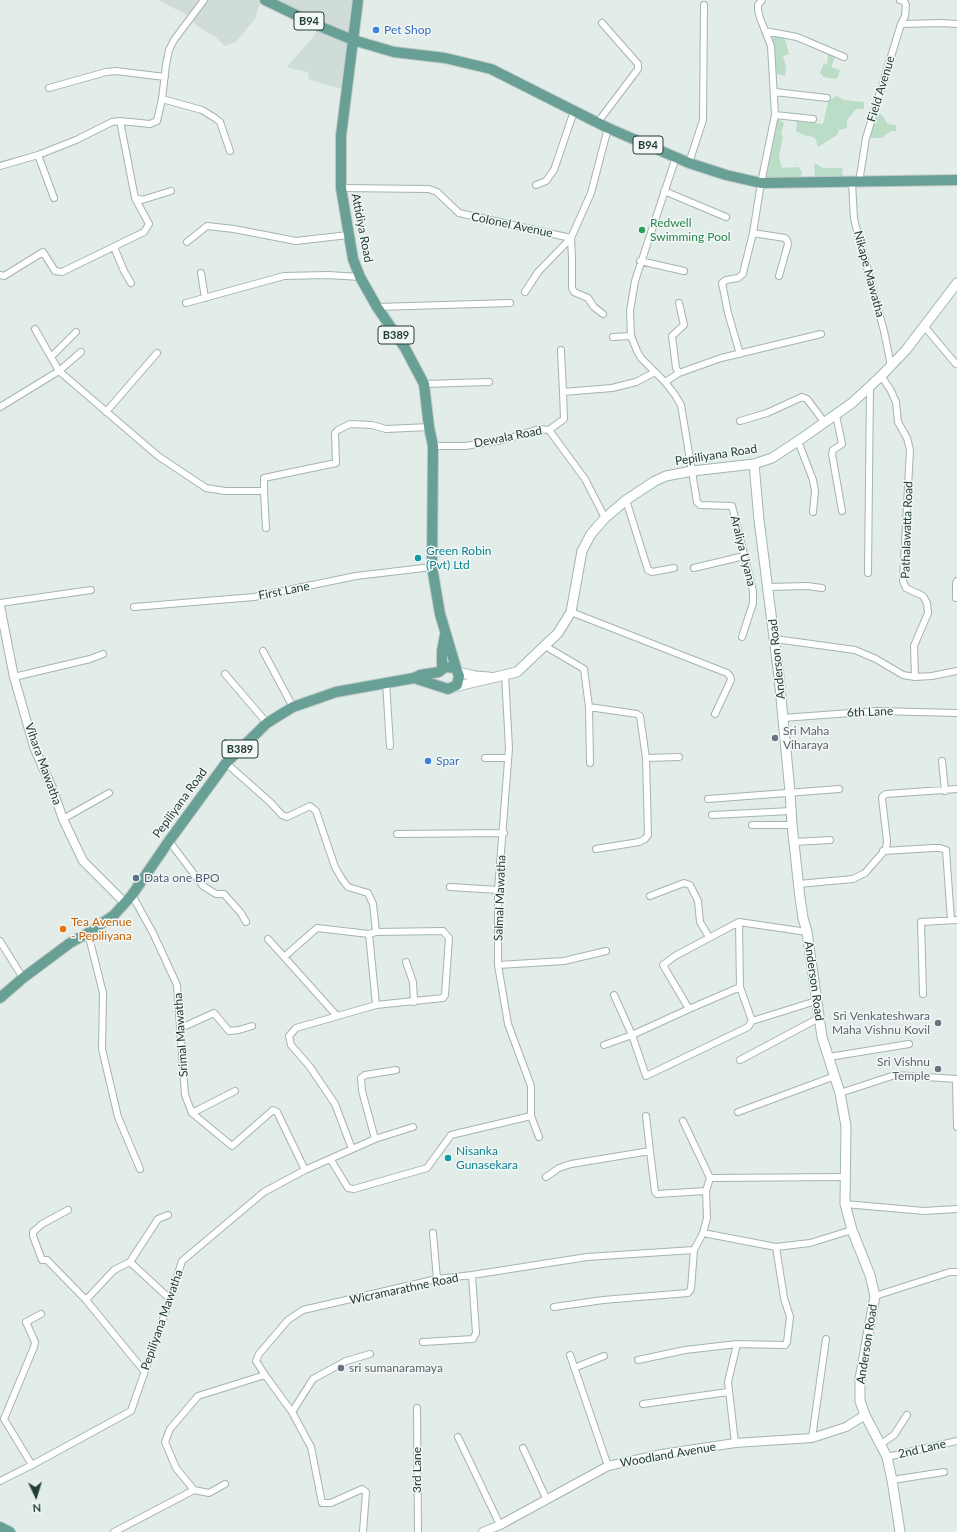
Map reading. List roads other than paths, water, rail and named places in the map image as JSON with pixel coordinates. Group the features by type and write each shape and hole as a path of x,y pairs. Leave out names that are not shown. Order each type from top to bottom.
{"main road":[{"name":"B94","path":"265,0 319,26 353,40 394,52 445,58 491,69 608,128 689,163 726,176 760,183 957,180"},
{"name":"Attidiya Road","path":"358,0 341,136 341,188 353,260 360,277 377,307 405,348 424,384 434,446 432,567 440,614 445,633"},
{"name":"Pepiliyana Road","path":"454,687 476,683 516,672 558,633 571,612 582,551 591,534 605,518 626,500 655,481 666,476 692,471 754,464 772,458 798,441 836,415 881,376 906,350 957,283"},
{"name":"Anderson Road","path":"754,464 759,520 775,639 798,884 803,918 807,932 822,1037 840,1093 846,1126 845,1204 852,1230 870,1275 874,1296 860,1378 860,1401 865,1415 887,1457 900,1532"},
{"name":"B389","path":"445,633 457,670"},
{"name":"B389","path":"414,678 440,670 445,633"},
{"path":"457,670 459,676 457,684 448,689 443,688 440,685 437,676 440,670 451,667 475,676 492,678"},
{"name":"Pepiliyana Road","path":"0,998 23,978 70,943 88,933 114,914 125,903 226,763 267,723 293,707 336,692 414,678"},
{"name":"B389","path":"414,678 443,688"},
{"path":"0,1527 10,1532"}],"street":[{"path":"0,166 38,155 76,140 106,124 120,121 150,124 157,122 169,50 174,40 204,0"},
{"path":"740,354 728,313 722,283 726,280 738,278 743,274 753,233 760,183 775,115 771,46 758,10 758,5 762,0"},
{"name":"Field Avenue","path":"856,182 866,138 901,24 905,16 906,5 904,1 900,0"},
{"path":"689,163 703,120 704,5"},
{"path":"598,122 633,78 638,69 638,64 602,23"},
{"path":"901,24 957,24"},
{"path":"765,31 797,37 844,57"},
{"path":"49,88 106,72 116,71 164,78"},
{"path":"774,92 827,98"},
{"path":"162,99 202,110 215,118 220,122 230,151"},
{"path":"536,185 546,181 554,170 574,111"},
{"path":"775,115 813,119"},
{"path":"0,275 4,276 43,252 56,271 62,272 144,232 149,224 135,198 120,121"},
{"path":"525,292 538,272 571,238 591,193 608,128"},
{"path":"38,155 54,198"},
{"path":"676,157 640,261 630,311 631,336 639,354 665,382 681,405 692,471"},
{"name":"Nikape Mawatha","path":"856,182 854,220 884,332 891,366"},
{"name":"Colonel Avenue","path":"341,188 429,189 437,192 459,213 571,238"},
{"path":"135,198 142,200 171,191"},
{"path":"664,191 726,217"},
{"path":"187,242 207,226 234,229 296,241 348,234"},
{"path":"753,233 785,238 787,240 788,244 779,276"},
{"path":"571,238 572,288 574,292 588,298 594,307 603,314"},
{"path":"114,247 124,271 131,283"},
{"path":"640,261 684,271"},
{"path":"201,273 205,298"},
{"path":"186,303 284,276 328,275 360,277"},
{"path":"377,307 510,303"},
{"path":"679,303 684,325 672,336 676,368 679,373"},
{"path":"924,326 956,364"},
{"path":"35,329 60,371 158,456 206,488 225,491 264,491"},
{"path":"52,356 76,332"},
{"path":"665,382 679,373 721,358 820,334"},
{"path":"613,337 631,336"},
{"path":"549,430 564,419 561,350"},
{"path":"0,407 60,371 81,352"},
{"path":"106,412 157,353"},
{"path":"563,392 618,386 636,382 655,372"},
{"name":"Pathalawatta Road","path":"881,376 890,389 896,402 898,422 907,438 910,450 903,581 906,588 923,596 927,603 928,613 914,646 915,677"},
{"path":"424,384 489,382"},
{"path":"868,573 870,386"},
{"path":"740,421 767,412 802,397 807,399 825,423"},
{"path":"836,415 842,444 833,450 832,454 842,511"},
{"path":"266,528 264,478 336,463 335,434 338,430 350,424 372,425 386,429 430,427"},
{"name":"Dewala Road","path":"434,446 465,446 503,440 539,428 549,430 585,479 605,518"},
{"path":"798,441 813,480 815,491 813,512"},
{"name":"Araliya Uyana","path":"692,471 697,502 700,505 732,506 753,591 753,602 742,637"},
{"path":"626,500 648,570 652,572 674,568"},
{"path":"694,568 744,556"},
{"name":"First Lane","path":"134,607 254,597 356,576 432,567"},
{"path":"956,598 957,581"},
{"path":"769,587 807,586 822,588"},
{"path":"0,605 92,590"},
{"name":"Vihara Mawatha","path":"0,605 14,677 34,747 52,788 63,819 83,861 125,903"},
{"path":"571,612 727,673 731,680 715,714"},
{"path":"775,639 855,650 876,659 903,675 915,677 932,676 957,670"},
{"path":"545,646 584,669 589,707 590,763"},
{"path":"263,651 293,707"},
{"path":"14,677 103,654"},
{"path":"225,674 267,723"},
{"name":"Salmal Mawatha","path":"505,675 509,748 504,833 498,890 498,965 508,1024 531,1086 531,1116"},
{"path":"386,682 390,746"},
{"path":"589,707 637,714 640,716 646,758 648,835 645,839 639,842 596,849"},
{"name":"6th Lane","path":"783,718 877,711 957,713"},
{"path":"646,758 679,757"},
{"path":"485,758 508,758"},
{"path":"942,760 945,791"},
{"path":"226,763 270,802 282,815 287,817 310,806 316,811 335,867 342,879 348,887 368,893 373,904 376,932"},
{"path":"708,799 839,789"},
{"path":"798,884 853,879 865,873 886,849 882,798 886,794 957,790"},
{"path":"63,819 109,793"},
{"path":"712,815 791,811"},
{"path":"752,825 792,825"},
{"path":"396,834 504,833"},
{"path":"794,842 830,840"},
{"path":"169,841 203,886 216,894 224,894 242,913 246,922"},
{"path":"883,852 933,848 946,850 954,920 924,920 921,922 923,994"},
{"path":"650,896 684,883 690,885 698,901 700,922 710,937"},
{"path":"450,887 498,890"},
{"name":"Srimal Mawatha","path":"132,895 153,933 177,985 185,1095 192,1113"},
{"path":"689,1009 663,965 675,956 739,922 807,932"},
{"path":"739,922 740,987 752,1021"},
{"path":"284,957 317,928 369,934 376,932 443,931 449,938 445,995 443,998 437,1000 376,1005 296,1028 289,1036 291,1045 310,1067 335,1104 352,1149"},
{"path":"88,933 103,993 102,1049 118,1117 140,1169"},
{"path":"369,934 376,1005"},
{"path":"268,939 337,1016"},
{"path":"0,940 23,978"},
{"path":"498,965 564,961 606,951"},
{"path":"406,962 413,982 414,1002"},
{"path":"604,1045 740,987"},
{"path":"614,995 632,1034 646,1076 748,1027 752,1021 816,1001"},
{"path":"181,1028 214,1013 229,1031 252,1026"},
{"path":"740,1060 819,1018"},
{"path":"829,1057 909,1044"},
{"path":"375,1139 362,1091 361,1078 365,1075 396,1070"},
{"path":"840,1093 895,1075 957,1079 957,1127"},
{"path":"738,1112 835,1076"},
{"path":"235,1091 192,1113 232,1146 273,1110 277,1112 305,1170"},
{"path":"331,1160 348,1188 354,1189 427,1168 451,1136 531,1116 539,1137"},
{"path":"646,1116 655,1192 657,1194 706,1191"},
{"path":"554,1307 603,1300 688,1293 691,1289 694,1250 703,1233 707,1218 706,1191 710,1178 683,1121"},
{"name":"Pepiliyana Mawatha","path":"0,1481 131,1411 182,1261 264,1192 305,1170 331,1160 352,1149 375,1139 413,1127"},
{"path":"546,1177 559,1168 571,1164 650,1151"},
{"path":"710,1178 845,1177"},
{"path":"845,1204 924,1211 957,1209"},
{"path":"68,1210 42,1224 34,1232 33,1236 42,1260 47,1260 86,1300 144,1371"},
{"path":"86,1300 114,1270 130,1262 158,1219 168,1215"},
{"path":"703,1233 776,1247 810,1243 852,1230"},
{"path":"433,1233 437,1279"},
{"path":"638,1360 685,1350 737,1344 785,1345 787,1342 790,1317 784,1298 776,1247"},
{"name":"Wicramarathne Road","path":"265,1375 256,1361 259,1354 288,1320 303,1310 437,1279 472,1276 587,1257 694,1250"},
{"path":"130,1262 170,1299"},
{"path":"874,1296 950,1272 957,1272"},
{"path":"424,1342 473,1339 476,1333 472,1276"},
{"path":"32,1465 4,1419 34,1347 35,1342 26,1322 40,1314"},
{"path":"812,1438 826,1339"},
{"path":"735,1443 728,1382 737,1344"},
{"path":"292,1412 314,1379 346,1361 370,1354"},
{"path":"570,1355 608,1466"},
{"path":"574,1368 604,1356"},
{"path":"194,1490 176,1468 165,1442 170,1429 198,1396 265,1375 292,1412 311,1447 322,1503 331,1503 362,1489 366,1492 363,1532"},
{"path":"643,1404 728,1392"},
{"name":"3rd Lane","path":"417,1408 418,1532"},
{"name":"Woodland Avenue","path":"483,1532 500,1525 546,1498 608,1466 662,1454 735,1443 812,1438 846,1427 865,1415"},
{"path":"881,1444 894,1435 907,1415"},
{"path":"458,1437 500,1525"},
{"name":"2nd Lane","path":"887,1457 957,1441"},
{"path":"523,1448 546,1498"},
{"path":"892,1480 944,1472"},
{"path":"114,1532 194,1490 209,1493 225,1484"}],"place":[{"name":"Pet Shop","path":"376,30"},
{"name":"Redwell Swimming Pool","path":"642,230"},
{"name":"Green Robin (Pvt) Ltd","path":"418,558"},
{"name":"Sri Maha Viharaya","path":"775,738"},
{"name":"Spar","path":"428,761"},
{"name":"Data one BPO","path":"136,878"},
{"name":"Tea Avenue - Pepiliyana","path":"63,929"},
{"name":"Sri Venkateshwara Maha Vishnu Kovil","path":"938,1023"},
{"name":"Sri Vishnu Temple","path":"938,1069"},
{"name":"Nisanka Gunasekara","path":"448,1158"},
{"name":"sri sumanaramaya","path":"341,1368"}]}
